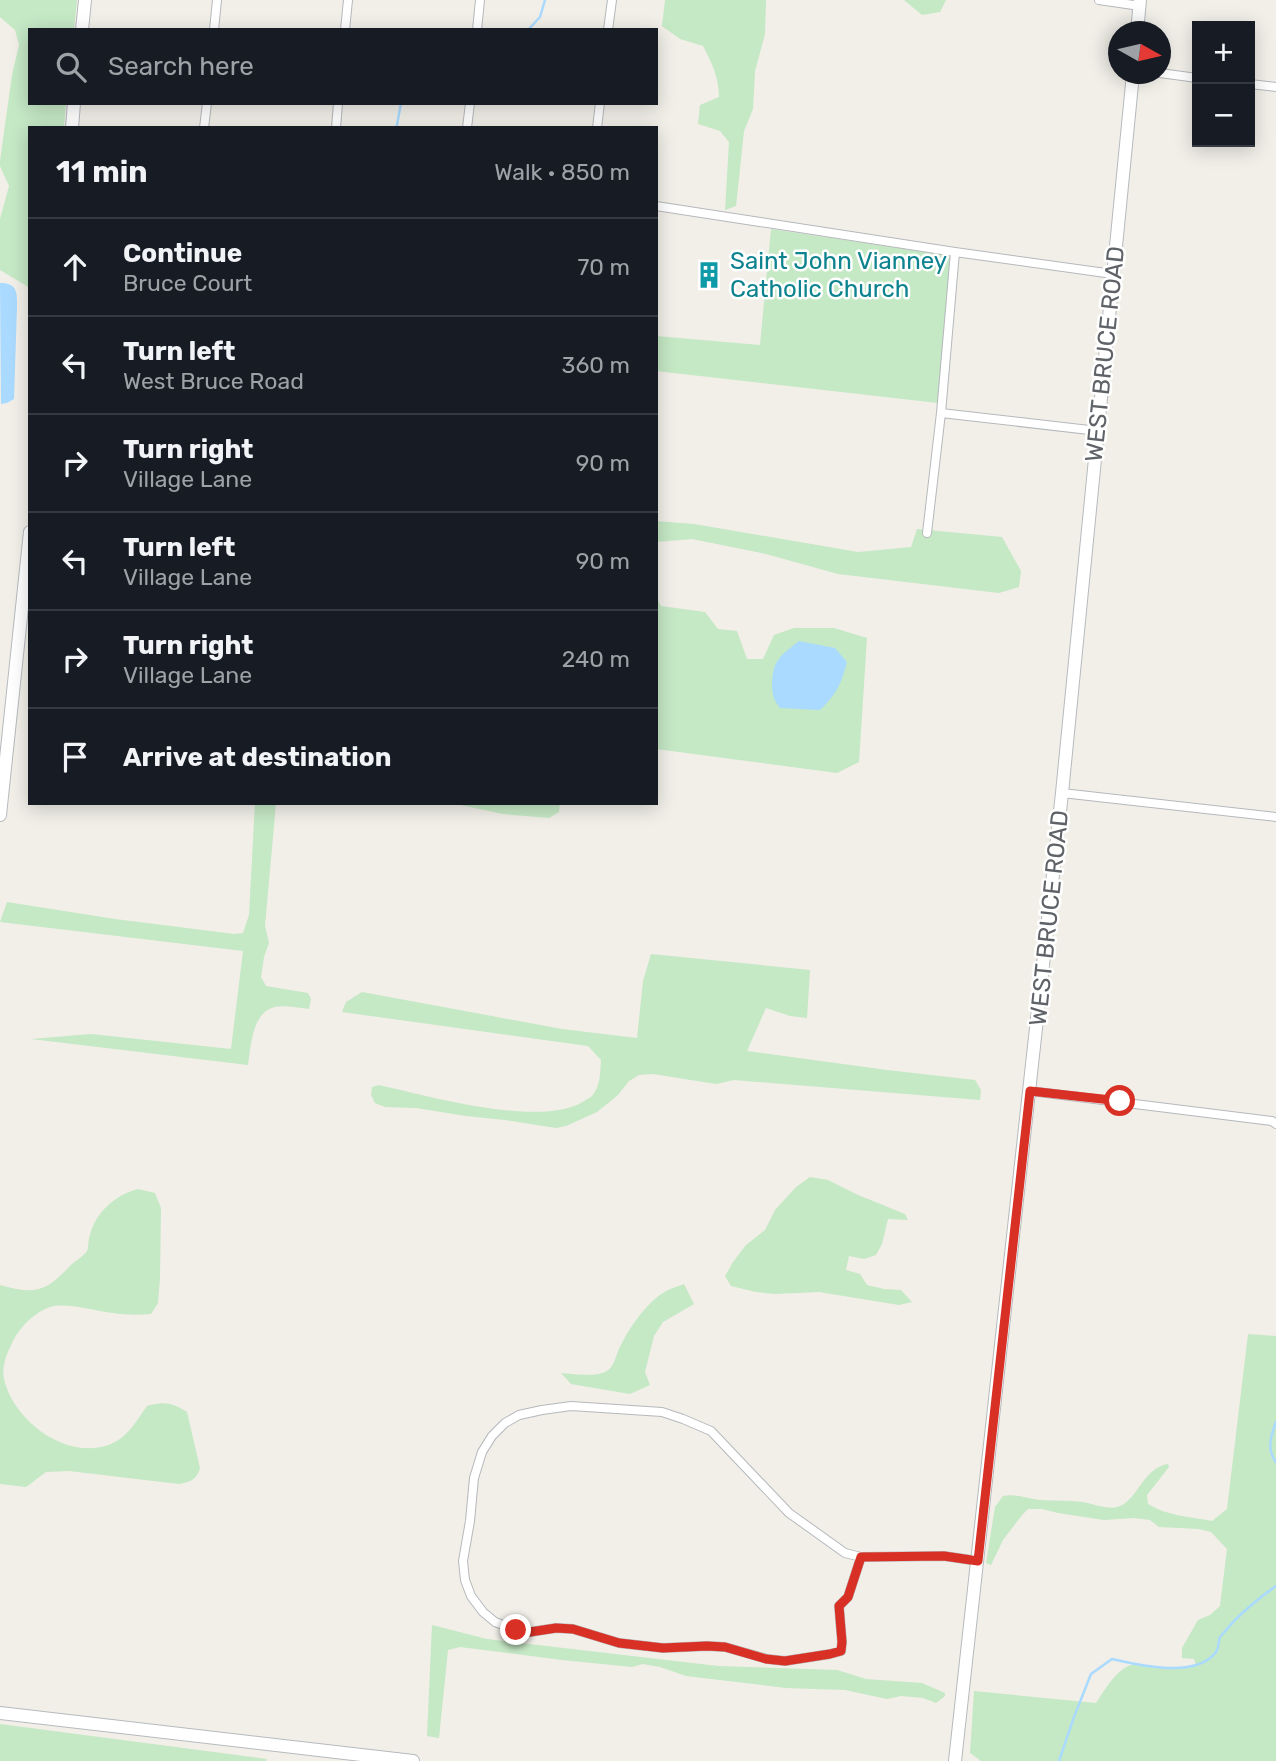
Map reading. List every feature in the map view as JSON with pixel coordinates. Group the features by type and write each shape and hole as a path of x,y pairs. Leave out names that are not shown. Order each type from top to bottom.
{"street":[{"path":"82,28 85,0"},
{"path":"214,28 217,0"},
{"path":"345,28 348,0"},
{"path":"477,28 480,0"},
{"path":"608,28 612,0"},
{"path":"1099,0 1140,3 1138,21"},
{"path":"1171,74 1192,77"},
{"path":"1255,85 1275,87 1276,75"},
{"name":"WEST BRUCE ROAD","path":"955,1761 1062,793 1132,84"},
{"path":"72,126 74,105"},
{"path":"204,126 206,105"},
{"path":"335,126 338,105"},
{"path":"467,126 470,105"},
{"path":"597,126 600,105"},
{"path":"658,206 1113,274"},
{"path":"927,533 941,413 954,252"},
{"path":"941,413 1098,431"},
{"path":"0,815 28,550"},
{"path":"1062,793 1276,817"},
{"path":"1030,1091 1274,1121"},
{"path":"861,1557 848,1597 839,1606 841,1651 785,1661 766,1659 725,1647 663,1648 619,1643 573,1629 556,1628 530,1632 516,1630 495,1622 483,1612 471,1596 465,1580 463,1561 474,1478 482,1452 492,1436 505,1423 519,1415 571,1406 662,1412 711,1432 789,1513 845,1553 861,1557 944,1556 978,1561"},
{"path":"0,1713 413,1761"}],"green space":[{"path":"0,0 77,0 74,28 28,28 28,105 66,105 64,126 28,126 28,287 0,270 0,219 9,186 0,161 19,45 15,30 0,17"},
{"path":"665,0 766,0 765,34 755,71 753,109 744,131 736,206 725,210 729,142 720,131 698,124 700,105 719,97 716,77 703,46 680,39 662,26"},
{"path":"904,0 946,0 940,12 922,15"},
{"path":"771,229 952,256 938,403 658,371 658,336 760,345"},
{"path":"658,521 694,524 858,552 911,547 917,529 1002,537 1021,571 1019,587 999,593 838,574 766,554 692,539 658,542"},
{"path":"658,600 661,606 705,612 718,629 737,631 747,659 763,659 774,635 794,628 834,628 867,638 859,762 837,773 658,749"},
{"path":"255,805 276,805 265,926 269,943 261,977 266,986 308,993 311,999 309,1009 278,1006 267,1010 254,1031 248,1065 31,1039 91,1034 231,1049 243,951 0,922 7,902 234,934 243,933 249,915"},
{"path":"460,805 560,805 559,812 549,818 503,814"},
{"path":"651,954 810,970 807,1018 766,1008 747,1051 975,1080 981,1090 980,1100 734,1080 716,1084 653,1074 639,1075 629,1081 618,1095 597,1112 556,1128 416,1108 385,1107 375,1103 371,1095 372,1087 379,1085 452,1102 508,1111 559,1110 579,1104 592,1096 599,1083 601,1060 588,1046 342,1012 346,1002 362,992 562,1029 637,1038 643,981"},
{"path":"810,1177 828,1180 905,1214 908,1220 888,1219 882,1244 876,1255 864,1259 849,1256 846,1270 860,1274 867,1285 901,1290 912,1302 899,1305 819,1292 775,1294 731,1286 725,1276 733,1262 746,1245 765,1230 775,1210 796,1187"},
{"path":"138,1189 155,1193 161,1208 158,1303 151,1314 123,1314 65,1306 44,1309 20,1329 14,1339 4,1363 4,1379 9,1395 30,1423 45,1434 77,1447 94,1448 117,1441 132,1428 147,1406 163,1403 178,1407 187,1412 199,1472 193,1480 179,1484 69,1471 46,1472 26,1487 0,1484 0,1285 23,1290 47,1286 87,1251 89,1237 102,1212 114,1200"},
{"path":"684,1284 694,1304 663,1322 654,1336 645,1372 650,1385 630,1394 571,1384 561,1373 590,1375 608,1370 645,1308 668,1290"},
{"path":"1248,1334 1276,1336 1276,1761 981,1761 970,1753 974,1691 1096,1703 1112,1680 1129,1666 1135,1664 1171,1668 1196,1665 1194,1659 1182,1658 1182,1648 1198,1620 1210,1615 1220,1606 1227,1549 1211,1532 1159,1527 1150,1520 1104,1520 1028,1509 1003,1540 991,1565 986,1563 995,1507 1003,1496 1077,1501 1116,1507 1132,1497 1152,1471 1168,1464 1169,1467 1147,1495 1148,1504 1171,1514 1212,1521 1227,1509"},
{"path":"432,1625 487,1639 718,1666 837,1670 866,1679 922,1683 945,1693 945,1696 936,1703 923,1698 901,1696 887,1699 845,1690 786,1688 686,1676 643,1664 632,1667 460,1647 448,1650 439,1738 427,1736"},
{"path":"0,1724 267,1759 0,1761"}],"water":[{"path":"0,283 13,287 17,302 14,399 1,404"},
{"path":"799,641 835,648 847,662 838,688 820,710 780,708 773,696 772,682 776,663"}],"waterway":[{"path":"530,28 540,17 545,0"},
{"path":"397,125 401,105"},
{"path":"1276,1422 1270,1447 1276,1462"},
{"path":"1059,1761 1091,1674 1112,1659 1167,1668 1181,1668 1207,1660 1216,1652 1220,1637 1232,1623 1276,1586"}],"place":[{"name":"Saint John Vianney Catholic Church","path":"709,275"}],"route":[{"path":"516,1630 530,1632 556,1628 573,1629 619,1643 663,1648 725,1647 766,1659 785,1661 841,1651 839,1606 848,1597 861,1557 944,1556 978,1561 1030,1091 1120,1101"}]}
